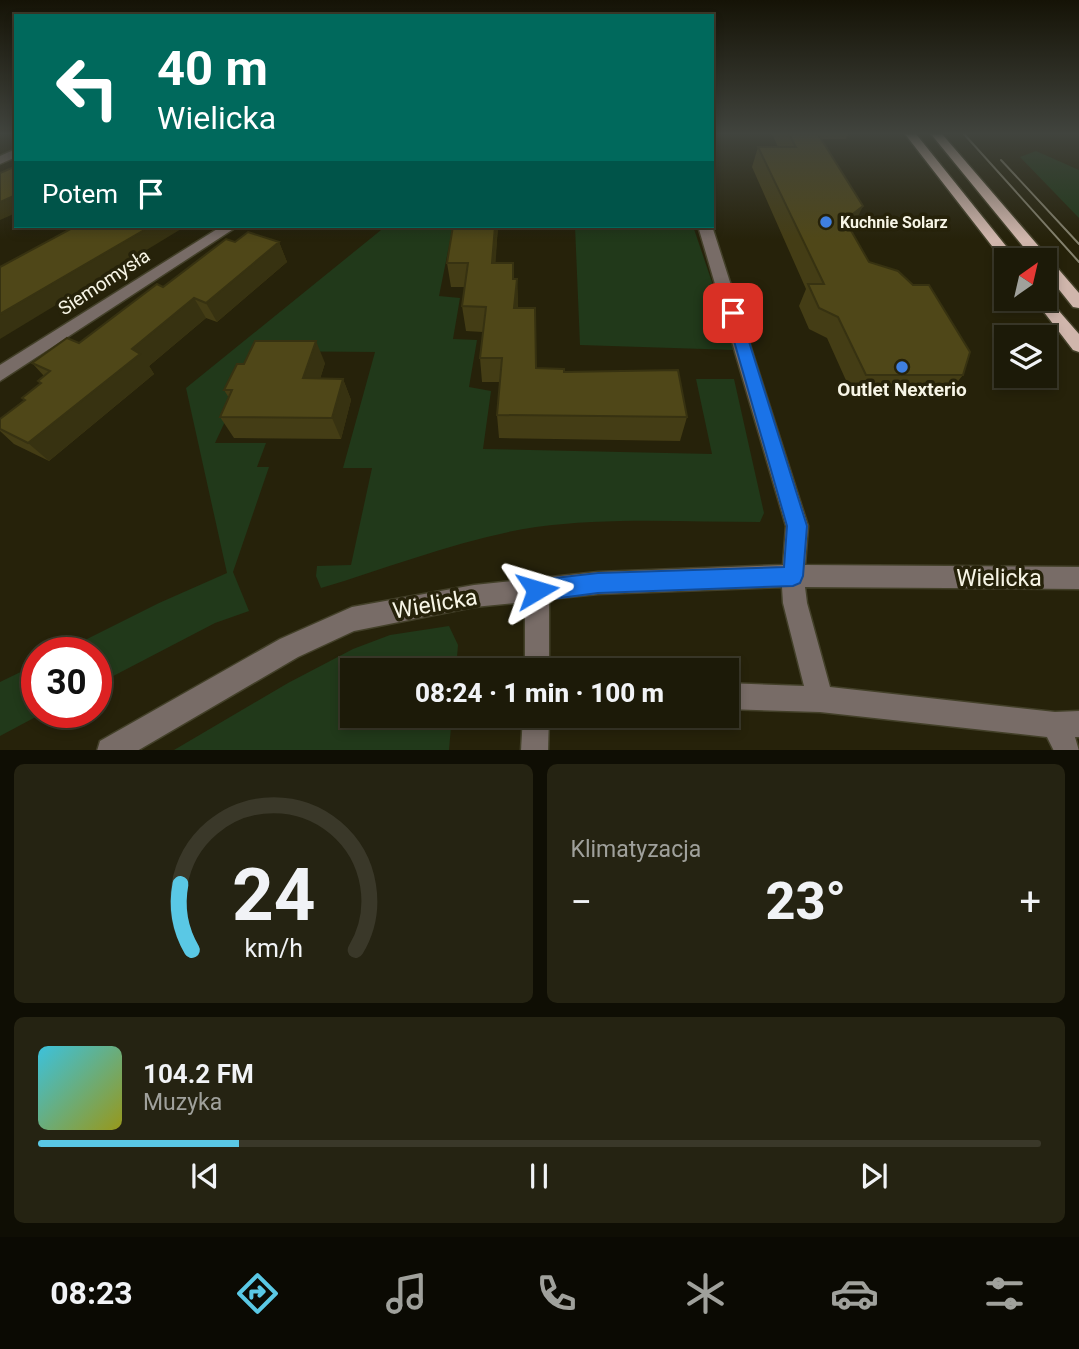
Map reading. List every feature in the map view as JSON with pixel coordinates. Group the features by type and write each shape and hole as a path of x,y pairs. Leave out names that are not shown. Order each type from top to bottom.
{"main road":[{"path":"938,169 1001,248"},
{"path":"966,169 1032,248"},
{"path":"1057,277 1079,303"},
{"path":"1052,312 1079,346"}],"street":[{"name":"Siemomysła","path":"0,374 227,228"},
{"path":"706,228 797,526 793,576 795,603 820,699"},
{"name":"Wielicka","path":"112,750 289,649 352,619 474,596 598,583 793,576 1079,578"},
{"path":"537,590 537,658"},
{"path":"739,696 820,699 1067,725 1068,750"},
{"path":"534,750 535,728"}],"green space":[{"path":"1032,169 1079,170 1079,218"},
{"path":"384,228 453,228 439,296 460,298 453,339 477,340 469,387 491,391 483,449 712,454 696,379 734,379 764,513 760,522 620,521 536,527 481,538 321,588 316,576 317,566 351,565 372,468 343,468 375,352 258,351 215,443 266,443 257,467 269,467 233,572 249,611 215,623 112,677 112,637 91,637 227,573 186,388"},
{"path":"575,228 694,228 735,350 580,345"},
{"path":"449,626 458,645 457,658 340,658 340,728 451,728 449,750 174,750 288,683 353,649 390,635"},
{"path":"21,672 21,725 0,736 0,682"}],"building":[{"path":"14,169 14,196 0,202 0,173"},
{"path":"769,169 840,169 863,206 845,220 869,262 898,271 913,285 929,285 970,352 963,375 866,375 838,317 819,308 808,284 824,284"},
{"path":"72,228 148,228 0,314 0,267"},
{"path":"453,228 495,228 492,263 513,263 513,279 517,279 514,308 535,308 536,368 564,369 564,372 678,370 687,417 497,415 502,358 480,358 486,307 462,306 468,263 447,263"},
{"path":"248,232 279,242 206,303 194,298 132,349 140,354 28,443 0,429 0,419 25,400 22,398 41,383 38,381 50,371 32,363 67,338 79,343 157,284 163,287 226,239 235,242"},
{"path":"255,341 316,341 303,378 343,379 332,418 220,417 232,390 224,390 237,364 244,364"}],"tram line":[{"path":"995,169 1079,262"},
{"path":"1009,169 1079,244"}],"place":[{"name":"Kuchnie Solarz","path":"826,222"},
{"name":"Outlet Nexterio","path":"902,367"}],"route":[{"path":"537,590 598,583 793,576 797,526 733,313"}]}
